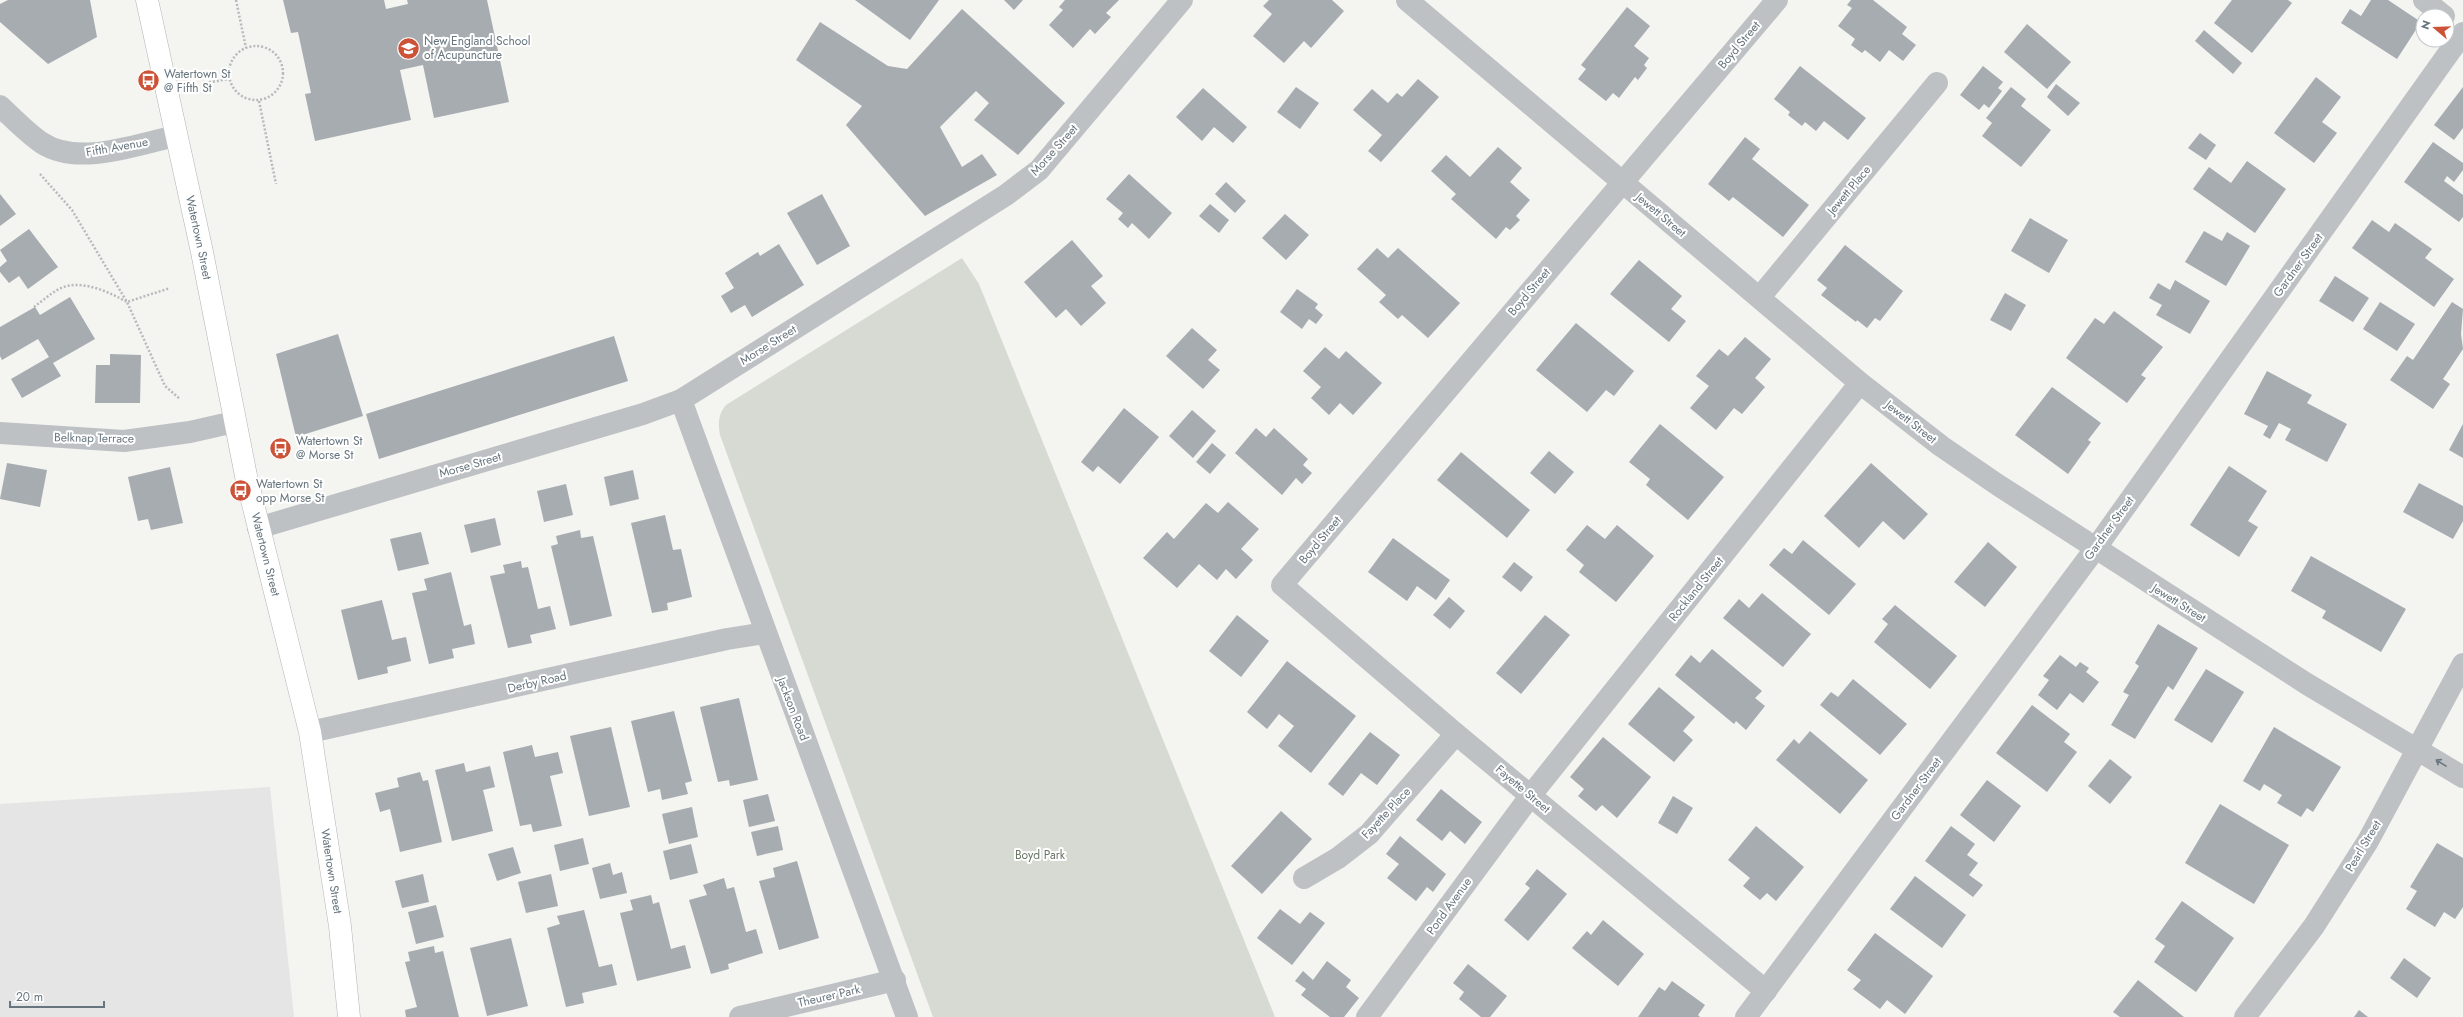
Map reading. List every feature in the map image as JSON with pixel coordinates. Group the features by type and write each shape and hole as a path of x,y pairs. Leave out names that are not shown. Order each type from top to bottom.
{"main road":[{"name":"Watertown Street","path":"147,0 202,252 234,422 258,528 310,732 340,926 349,1017"}],"street":[{"name":"Jewett Street","path":"1408,0 1860,383 1941,446 2095,548 2307,684 2463,777"},
{"name":"Boyd Street","path":"1282,585 1777,0"},
{"path":"2424,0 2434,8"},
{"name":"Morse Street","path":"258,528 643,414 680,400 1006,195 1039,170 1180,1"},
{"name":"Gardner Street","path":"1746,1017 2095,548 2463,33"},
{"name":"Jewett Place","path":"1760,297 1937,83"},
{"name":"Fifth Avenue","path":"0,106 42,143 69,154 89,154 177,136"},
{"name":"Rockland Street","path":"1531,794 1860,383"},
{"name":"Jackson Road","path":"680,400 765,633 895,980 907,1017"},
{"name":"Belknap Terrace","path":"0,433 124,441 190,432 234,422"},
{"name":"Fayette Street","path":"1282,585 1456,734 1531,794 1766,991"},
{"name":"Derby Road","path":"310,732 727,640 765,633"},
{"name":"Pearl Street","path":"2245,1017 2314,926 2368,841 2463,664"},
{"name":"Fayette Place","path":"1304,878 1338,858 1369,834 1456,734"},
{"name":"Pond Avenue","path":"1367,1017 1531,794"},
{"name":"Theurer Park","path":"740,1017 895,980"}],"path":[{"path":"236,0 246,48"},
{"path":"252,45 269,48 281,61 283,79 275,94 259,101 242,98 230,85 228,67 236,52 246,48 252,45"},
{"path":"205,83 229,79"},
{"path":"259,101 276,184"},
{"path":"36,170 72,210 127,302 165,386 180,399"},
{"path":"34,307 60,289 77,285 99,289 127,302 170,288"}],"shaded area":[{"path":"270,787 294,1017 0,1017 0,804"}],"green space":[{"name":"Boyd Park","path":"962,258 979,284 1275,1017 933,1017 720,435 719,423 721,412 726,405"}],"building":[{"path":"8,0 90,0 97,37 48,64 0,22 0,4"},
{"path":"283,0 384,0 386,9 408,4 407,0 487,0 509,102 434,118 423,65 400,70 411,120 315,141 305,94 311,93 298,32 291,33"},
{"path":"855,0 939,0 910,40"},
{"path":"1004,0 1023,0 1014,10"},
{"path":"1065,0 1119,0 1106,13 1111,17 1095,34 1090,29 1073,48 1049,25 1063,10 1059,7"},
{"path":"1269,0 1332,0 1344,11 1311,48 1304,41 1284,63 1253,36 1272,14 1263,6"},
{"path":"1851,0 1873,0 1907,27 1902,34 1916,45 1903,61 1889,50 1880,62 1865,50 1862,53 1851,45 1855,39 1838,26 1852,8 1847,5"},
{"path":"2232,0 2288,0 2292,3 2252,53 2214,23"},
{"path":"2371,0 2388,0 2415,18 2415,31 2397,59 2341,23 2350,9 2361,16"},
{"path":"1627,7 1650,26 1634,46 1649,58 1644,65 1647,68 1638,80 1635,77 1619,98 1613,93 1606,101 1578,79 1586,69 1581,65"},
{"path":"962,9 1065,103 1018,155 974,120 989,103 976,91 940,127 962,167 982,154 997,175 925,216 846,125 862,106 796,60 820,22 888,66 907,69"},
{"path":"2027,24 2071,62 2047,89 2004,52"},
{"path":"2204,30 2242,63 2233,74 2195,41"},
{"path":"1800,66 1866,118 1848,140 1824,121 1816,131 1805,122 1802,126 1788,115 1790,112 1774,99"},
{"path":"1983,66 2003,82 1998,88 2002,91 1989,108 1984,104 1979,110 1960,95"},
{"path":"2316,77 2341,97 2322,122 2337,133 2314,163 2274,133"},
{"path":"1418,79 1439,97 1381,162 1368,151 1382,135 1353,110 1372,89 1388,103 1397,93 1402,97"},
{"path":"2056,84 2080,103 2068,116 2047,97"},
{"path":"1296,87 1319,103 1300,129 1277,112"},
{"path":"2011,87 2026,99 2021,106 2051,130 2021,167 1982,136 1992,123 1986,118"},
{"path":"2463,87 2463,128 2454,140 2434,125"},
{"path":"1203,88 1247,127 1233,143 1214,127 1202,141 1176,117"},
{"path":"2200,133 2216,145 2206,160 2188,148"},
{"path":"1745,137 1760,149 1752,159 1809,205 1783,237 1733,197 1729,201 1708,184"},
{"path":"2433,142 2463,163 2463,170 2454,182 2447,176 2444,181 2463,195 2463,217 2459,222 2404,182"},
{"path":"1498,147 1522,168 1510,182 1530,200 1516,216 1520,220 1510,230 1506,227 1496,239 1451,199 1456,194 1431,171 1446,155 1470,177"},
{"path":"2247,161 2286,189 2255,233 2193,189 2209,167 2231,183"},
{"path":"1129,174 1172,213 1149,239 1132,223 1128,228 1118,219 1123,213 1106,199"},
{"path":"1226,182 1246,201 1235,213 1215,194"},
{"path":"0,194 16,214 0,226"},
{"path":"822,194 850,246 817,265 787,213"},
{"path":"1210,204 1229,220 1219,233 1199,216"},
{"path":"1285,214 1309,235 1286,260 1262,238"},
{"path":"2030,218 2068,240 2049,273 2011,251"},
{"path":"2372,220 2389,232 2395,223 2432,249 2425,258 2454,279 2434,307 2352,248"},
{"path":"29,229 58,267 28,289 19,276 9,283 0,272 0,267 7,261 0,250"},
{"path":"2204,231 2222,241 2227,232 2250,246 2226,286 2185,262"},
{"path":"1072,240 1103,276 1091,286 1106,303 1081,326 1066,309 1056,318 1024,282"},
{"path":"779,244 804,285 752,317 745,305 731,313 721,296 734,288 725,273 758,252 760,256"},
{"path":"1845,245 1903,291 1880,321 1875,318 1867,328 1857,320 1856,322 1821,295 1827,288 1817,280"},
{"path":"1377,248 1388,258 1398,248 1460,303 1428,338 1402,315 1398,319 1379,302 1386,295 1357,269"},
{"path":"1639,260 1682,296 1671,309 1686,321 1669,342 1610,294"},
{"path":"2335,276 2369,298 2353,322 2319,301"},
{"path":"2175,280 2210,301 2190,334 2156,315 2162,305 2149,298 2158,283 2170,290"},
{"path":"1297,289 1318,304 1315,308 1323,315 1316,324 1309,319 1302,329 1280,312"},
{"path":"2005,293 2026,305 2011,331 1990,320"},
{"path":"70,297 95,339 53,363 61,376 22,398 11,379 49,357 38,339 2,360 0,356 0,327 35,307 40,315"},
{"path":"2380,302 2415,324 2397,351 2363,329"},
{"path":"2452,302 2463,309 2461,334 2463,349 2443,379 2450,384 2433,409 2390,380 2407,356 2413,360"},
{"path":"2114,311 2163,347 2141,375 2146,378 2127,403 2066,358 2095,318 2104,324"},
{"path":"1576,323 1634,371 1614,396 1606,390 1587,412 1536,370"},
{"path":"1192,328 1217,350 1208,360 1220,370 1203,389 1166,356"},
{"path":"338,334 363,416 296,437 276,354"},
{"path":"614,336 628,381 379,459 366,414"},
{"path":"1745,337 1771,359 1755,378 1765,387 1742,414 1734,408 1716,430 1690,408 1709,386 1696,376 1719,349 1728,356"},
{"path":"1325,347 1339,359 1346,351 1382,383 1353,415 1340,403 1329,415 1311,398 1321,387 1303,371"},
{"path":"110,354 141,355 140,403 95,403 96,365 110,365"},
{"path":"2267,371 2312,395 2307,403 2347,424 2327,462 2285,440 2291,429 2279,423 2270,439 2263,435 2268,426 2244,414"},
{"path":"2052,387 2101,423 2088,440 2091,442 2068,474 2015,435"},
{"path":"1124,408 1159,437 1120,484 1098,466 1093,472 1081,462"},
{"path":"1192,410 1216,431 1193,458 1169,436"},
{"path":"1660,424 1724,477 1688,520 1646,485 1650,479 1629,462"},
{"path":"2463,424 2463,458 2449,450"},
{"path":"1256,428 1266,437 1274,428 1308,459 1303,465 1312,473 1302,484 1296,478 1282,495 1235,453"},
{"path":"1212,443 1226,455 1210,474 1196,462"},
{"path":"1549,451 1574,472 1555,494 1530,473"},
{"path":"1461,452 1530,510 1507,538 1437,480"},
{"path":"7,463 47,470 40,507 0,499"},
{"path":"1871,463 1928,514 1904,540 1883,521 1859,548 1824,516"},
{"path":"2229,466 2267,491 2248,521 2258,527 2239,557 2190,525"},
{"path":"170,467 183,523 151,530 148,519 138,521 128,477"},
{"path":"633,470 639,499 610,506 604,477"},
{"path":"2419,483 2463,506 2463,521 2453,539 2403,512"},
{"path":"566,484 573,515 544,522 537,491"},
{"path":"1228,502 1259,529 1241,549 1253,560 1236,579 1226,569 1217,580 1199,564 1177,588 1143,558 1167,532 1174,539 1206,503 1218,513"},
{"path":"665,515 673,550 681,549 692,597 667,603 668,610 652,613 631,523"},
{"path":"495,518 501,545 471,553 464,525"},
{"path":"1587,525 1605,539 1617,525 1654,556 1616,602 1579,572 1584,565 1566,550"},
{"path":"580,530 581,538 593,536 612,616 570,626 551,546 558,544 556,536"},
{"path":"421,532 429,564 398,571 390,539"},
{"path":"1393,538 1450,580 1436,600 1417,586 1407,601 1368,572"},
{"path":"1803,540 1856,584 1829,615 1769,565 1784,548 1792,554"},
{"path":"1988,542 2017,567 1985,607 1954,582"},
{"path":"2311,556 2406,609 2381,652 2322,618 2326,611 2291,591"},
{"path":"521,561 522,568 528,567 538,609 550,606 556,629 530,635 532,643 508,648 490,576 505,573 503,565"},
{"path":"1514,562 1533,577 1521,592 1502,577"},
{"path":"451,572 464,626 471,624 475,644 452,649 454,658 429,664 412,593 427,590 424,579"},
{"path":"1762,593 1811,634 1783,667 1723,618 1739,599 1749,608"},
{"path":"1449,597 1465,611 1450,629 1433,615"},
{"path":"382,600 392,640 406,637 411,661 387,667 388,673 358,680 341,610"},
{"path":"1895,605 1957,656 1930,689 1874,642 1888,624 1882,619"},
{"path":"1237,615 1269,641 1241,677 1209,651"},
{"path":"1545,615 1570,635 1521,694 1496,673"},
{"path":"2158,624 2198,648 2173,690 2168,686 2135,739 2111,725 2129,695 2123,692 2139,666 2135,663"},
{"path":"1712,649 1762,691 1755,698 1765,706 1746,730 1736,721 1734,724 1675,675 1691,655 1700,663"},
{"path":"2060,655 2076,667 2080,662 2089,668 2086,672 2099,682 2083,703 2070,693 2057,710 2038,695 2049,680 2043,676"},
{"path":"1287,661 1356,716 1311,773 1278,746 1294,726 1279,714 1267,729 1247,712"},
{"path":"2206,669 2244,692 2212,743 2174,720"},
{"path":"1853,679 1907,724 1880,755 1820,705 1831,692 1838,697"},
{"path":"1659,687 1695,717 1683,731 1693,740 1674,762 1628,724"},
{"path":"739,698 758,780 730,786 729,780 718,782 700,707"},
{"path":"2032,705 2070,734 2064,742 2077,752 2047,792 1996,753"},
{"path":"674,711 692,781 685,783 688,794 662,800 660,789 648,792 631,721"},
{"path":"611,727 630,807 589,816 570,736"},
{"path":"2274,727 2341,767 2313,812 2307,808 2301,817 2277,803 2282,795 2264,784 2260,791 2243,781"},
{"path":"1810,731 1868,780 1840,814 1776,760 1794,739 1799,744"},
{"path":"1370,732 1400,755 1377,785 1361,773 1343,796 1328,784"},
{"path":"1603,737 1651,777 1617,818 1602,805 1596,811 1578,796 1584,789 1570,777"},
{"path":"532,745 535,757 558,752 563,773 550,776 562,826 533,832 531,824 520,826 503,752"},
{"path":"2110,759 2132,777 2110,804 2088,786"},
{"path":"464,763 466,772 490,766 495,787 483,790 493,831 452,841 435,770"},
{"path":"420,772 423,781 428,780 442,842 400,852 390,809 380,812 375,793 399,787 397,778"},
{"path":"1987,780 2021,806 1994,842 1960,815"},
{"path":"1441,789 1482,822 1465,844 1450,831 1442,841 1416,820"},
{"path":"768,794 775,821 749,827 743,800"},
{"path":"1673,796 1693,808 1677,834 1658,823"},
{"path":"2220,804 2289,845 2254,904 2185,863"},
{"path":"692,807 698,837 669,844 662,814"},
{"path":"1281,811 1312,839 1262,894 1231,866"},
{"path":"778,826 783,850 757,856 751,832"},
{"path":"1756,826 1804,867 1776,901 1767,893 1760,900 1743,886 1750,878 1728,860"},
{"path":"1951,826 1975,844 1967,855 1978,863 1969,875 1983,885 1973,897 1925,861"},
{"path":"1400,836 1446,874 1433,892 1427,887 1416,901 1387,878 1399,864 1386,854"},
{"path":"583,838 589,864 560,871 554,845"},
{"path":"2437,843 2463,858 2463,907 2455,919 2444,912 2435,927 2406,909 2417,891 2410,887"},
{"path":"691,844 698,873 670,880 663,851"},
{"path":"513,847 521,873 497,881 488,854"},
{"path":"797,861 819,938 779,950 759,881 775,877 773,868"},
{"path":"610,863 613,875 622,872 627,893 600,899 592,868"},
{"path":"1537,869 1567,894 1528,941 1504,920 1530,888 1525,884"},
{"path":"423,874 429,902 402,908 395,881"},
{"path":"551,874 558,906 526,913 518,882"},
{"path":"1915,876 1966,915 1942,948 1890,909"},
{"path":"724,878 727,889 734,887 746,932 756,929 763,953 728,964 729,969 711,974 689,900 707,895 703,885"},
{"path":"651,895 653,904 659,902 671,949 685,945 691,968 637,981 620,913 633,910 630,900"},
{"path":"2182,901 2234,938 2196,992 2154,962 2165,946 2155,939"},
{"path":"436,905 444,937 416,944 408,912"},
{"path":"1280,909 1300,924 1310,912 1325,923 1292,965 1257,938"},
{"path":"584,910 599,967 612,964 617,985 582,993 584,1003 566,1007 547,928 560,924 557,916"},
{"path":"1603,920 1644,954 1618,986 1572,948 1587,931 1591,935"},
{"path":"1875,933 1933,976 1905,1014 1887,1000 1880,1009 1853,989 1861,980 1847,970"},
{"path":"511,938 528,1006 487,1016 470,948"},
{"path":"434,946 435,953 443,951 459,1017 406,1017 405,1010 417,1007 405,962 410,961 408,952"},
{"path":"2404,958 2431,978 2417,998 2390,978"},
{"path":"1327,961 1351,980 1346,987 1359,998 1344,1017 1330,1017 1301,995 1306,989 1295,981 1303,971 1313,980"},
{"path":"1468,964 1507,996 1490,1017 1481,1017 1459,999 1464,992 1453,983"},
{"path":"2138,980 2184,1017 2120,1017 2113,1012"},
{"path":"1672,981 1705,1005 1698,1015 1700,1017 1638,1017 1659,987 1665,991"},
{"path":"2359,1010 2368,1017 2354,1017"}],"place":[{"name":"New England School of Acupuncture","path":"408,48"},
{"name":"Watertown St @ Fifth St","path":"148,81"},
{"name":"Watertown St @ Morse St","path":"280,448"},
{"name":"Watertown St opp Morse St","path":"240,491"}]}
